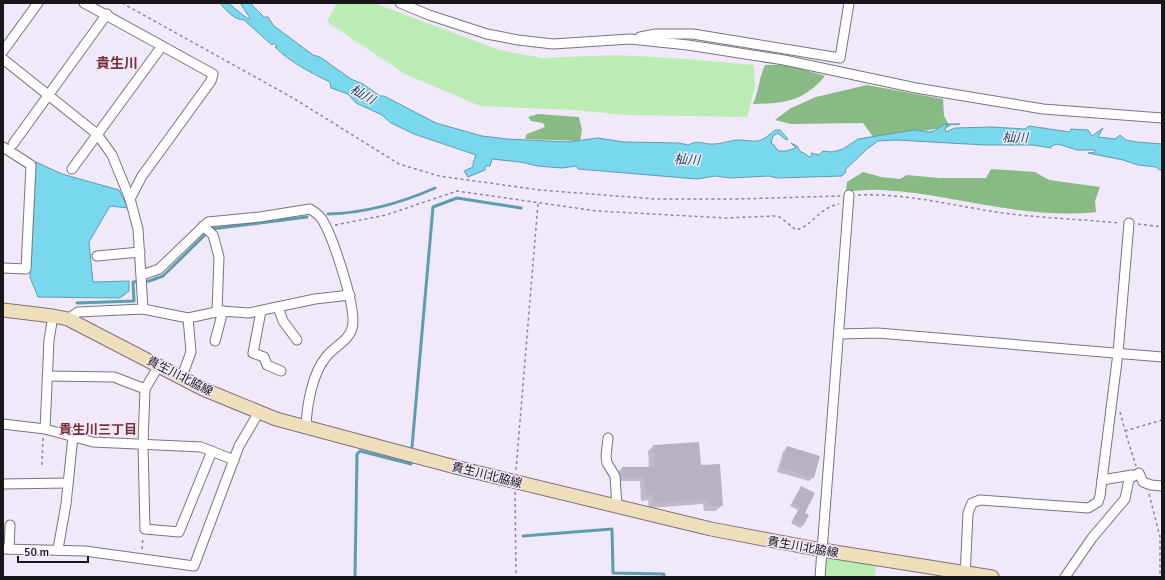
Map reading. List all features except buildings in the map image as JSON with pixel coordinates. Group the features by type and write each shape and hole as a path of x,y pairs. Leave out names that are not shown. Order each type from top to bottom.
{"main road":[{"name":"貴生川北脇線","path":"3,310 53,316 68,320 181,379 259,412 306,426 516,482 750,538 965,574 992,577"}],"street":[{"path":"3,51 38,3"},
{"path":"84,3 107,14 213,74 212,81 142,176 130,199"},
{"path":"400,3 430,15 487,34 518,40 554,44 630,40 688,45 784,60 916,88 1043,109 1162,118"},
{"path":"630,40 656,34 693,34 840,58 849,3"},
{"path":"14,144 107,14"},
{"path":"72,169 162,46"},
{"path":"3,59 97,134 112,155 130,199 138,229 143,309"},
{"path":"3,147 31,165 26,269 3,268"},
{"path":"820,577 849,200"},
{"path":"142,279 159,270 208,222 260,217 310,209 316,212 325,226 350,294 353,326 351,332 326,357 322,364 308,398 306,426"},
{"path":"965,574 968,513 972,503 980,500 1088,508 1098,502 1118,353 1129,223"},
{"path":"204,226 213,235 219,256 220,311 215,341"},
{"path":"97,256 140,252"},
{"path":"68,320 78,312 143,309 188,318 220,311 249,313 315,299 350,294"},
{"path":"278,307 283,321 297,340"},
{"path":"261,311 253,353 264,357 267,365 281,371"},
{"path":"45,429 49,340 53,316"},
{"path":"181,379 191,352 188,318"},
{"path":"839,334 878,334 1162,357"},
{"path":"158,367 145,389 143,444 145,529 179,532 212,451"},
{"path":"48,376 114,377 145,389"},
{"path":"10,525 6,549 58,549 194,566 239,446 259,412"},
{"path":"3,424 45,429 93,442 201,447 234,460"},
{"path":"58,549 68,483 72,436"},
{"path":"608,438 606,456 607,463 615,476 617,507"},
{"path":"1102,480 1136,474"},
{"path":"1136,474 1143,482 1151,485 1162,486"},
{"path":"1065,577 1092,538 1126,498 1128,479 1136,474"},
{"path":"3,484 68,483"}],"path":[{"path":"122,3 293,98 399,164 439,176 540,190 655,199 849,200"},
{"path":"325,226 357,222 386,215 457,191 596,211 726,218 774,216 780,217 796,230 805,227 817,215 837,204 878,194 946,203 997,212 1162,227"},
{"path":"516,577 514,512 538,203"},
{"path":"1112,398 1120,408 1136,474"},
{"path":"1125,431 1162,420"},
{"path":"42,465 43,434 45,429"},
{"path":"1143,482 1156,516 1161,537 1160,577"},
{"path":"139,558 143,544 142,533 145,529"}],"green space":[{"path":"337,3 374,3 499,50 542,58 614,55 673,58 754,65 755,86 747,117 626,115 573,110 480,106 405,74 327,22"},
{"path":"765,65 788,65 825,76 817,85 801,96 784,102 753,104"},
{"path":"867,85 943,99 944,116 950,127 874,138 863,123 791,124 775,120 791,108 816,97"},
{"path":"538,114 579,117 582,130 580,141 525,139 527,134 545,127 543,123 531,121 528,117"},
{"path":"991,169 1035,172 1049,180 1100,187 1095,201 1096,212 1069,214 1016,210 909,192 878,190 846,191 847,182 863,172 881,177 900,179 907,175 939,178 986,178"},
{"path":"826,554 876,563 875,577 824,577"}],"water":[{"name":"杣川","path":"220,3 228,3 248,19 250,18 240,3 250,3 264,17 268,17 274,26 313,55 320,57 351,79 363,84 380,96 384,96 436,123 482,136 507,139 568,142 598,138 624,142 679,143 688,145 696,142 717,144 736,140 757,141 775,130 780,130 788,139 786,140 778,133 773,136 771,143 778,151 786,151 796,148 791,143 810,157 812,155 811,153 819,155 823,151 832,152 843,149 858,139 914,130 929,132 934,131 945,124 960,124 947,125 945,129 946,132 955,128 992,127 1025,129 1029,126 1070,132 1071,129 1088,130 1092,136 1103,128 1098,137 1115,139 1120,135 1126,140 1162,144 1162,171 1156,167 1138,165 1123,160 1088,153 1096,152 1095,150 1077,150 1058,144 1051,146 1051,148 1033,145 985,145 896,140 878,141 867,149 845,170 846,172 842,176 777,178 769,176 730,178 715,176 697,179 578,169 577,166 562,168 538,166 520,162 492,159 490,166 485,166 485,170 468,177 464,171 473,167 476,155 414,134 391,123 382,115 356,103 348,94 331,88 330,82 287,58 275,47 277,46 274,43 272,45 244,20 240,20 230,14"},
{"path":"36,162 62,174 119,190 128,208 110,206 89,242 93,282 129,281 129,291 120,298 38,297 30,277"}],"waterway":[{"path":"328,214 356,212 396,203 435,188"},
{"path":"412,447 433,207 457,198 521,208"},
{"path":"77,303 134,301 133,282 149,281 163,276 211,229 307,217"},
{"path":"355,577 357,454 360,451 411,464 411,462"},
{"path":"523,536 612,529 613,573 664,574 664,577"}],"district":[{"name":"貴生川","path":"117,63"},
{"name":"貴生川三丁目","path":"98,429"}]}
